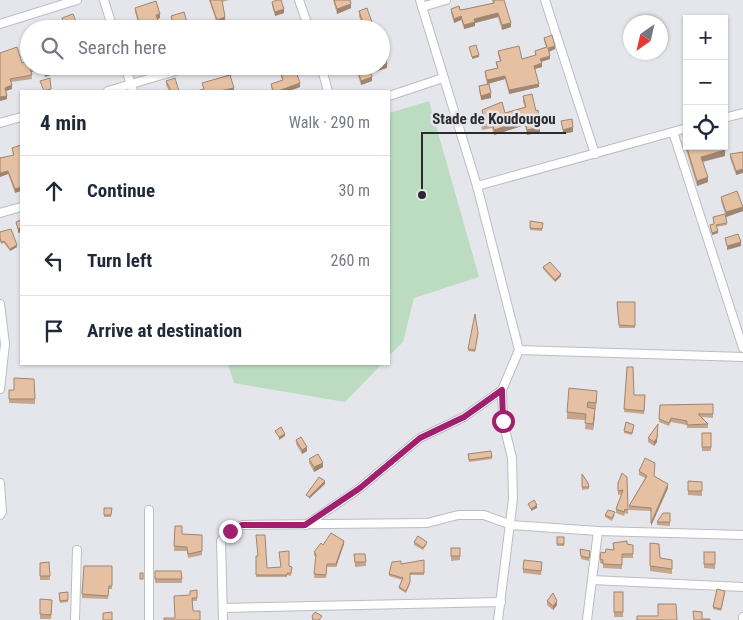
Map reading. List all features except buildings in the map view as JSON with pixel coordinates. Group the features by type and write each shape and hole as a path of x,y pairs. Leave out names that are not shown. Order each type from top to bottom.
{"street":[{"path":"0,24 77,0"},
{"path":"104,0 110,20"},
{"path":"299,0 306,20"},
{"path":"446,0 421,4 477,186 519,350 502,390 503,421 512,458 513,499 498,620"},
{"path":"545,0 595,154"},
{"path":"128,75 132,88"},
{"path":"116,90 132,88 167,75"},
{"path":"323,75 328,90"},
{"path":"390,96 443,78"},
{"path":"728,117 743,113"},
{"path":"0,123 20,117"},
{"path":"477,186 683,129"},
{"path":"673,132 743,348"},
{"path":"0,213 20,207"},
{"path":"0,304 5,344 0,389"},
{"path":"519,350 743,357"},
{"path":"305,525 360,488 420,438 464,417 502,390"},
{"path":"0,483 2,512 0,515"},
{"path":"149,510 149,620"},
{"path":"223,620 221,541 242,525 427,522 458,515 484,515 511,525 598,531 743,535"},
{"path":"587,620 598,531"},
{"path":"75,620 77,550"},
{"path":"592,580 743,587"},
{"path":"224,608 501,602"}],"green space":[{"path":"429,101 479,277 414,298 403,342 390,355 390,113"},
{"path":"228,365 381,365 345,402 234,383"}],"place":[{"name":"Stade de Koudougou","path":"422,195"}],"route":[{"path":"230,531 242,525 305,525 360,488 420,438 464,417 502,390 503,421"}]}
